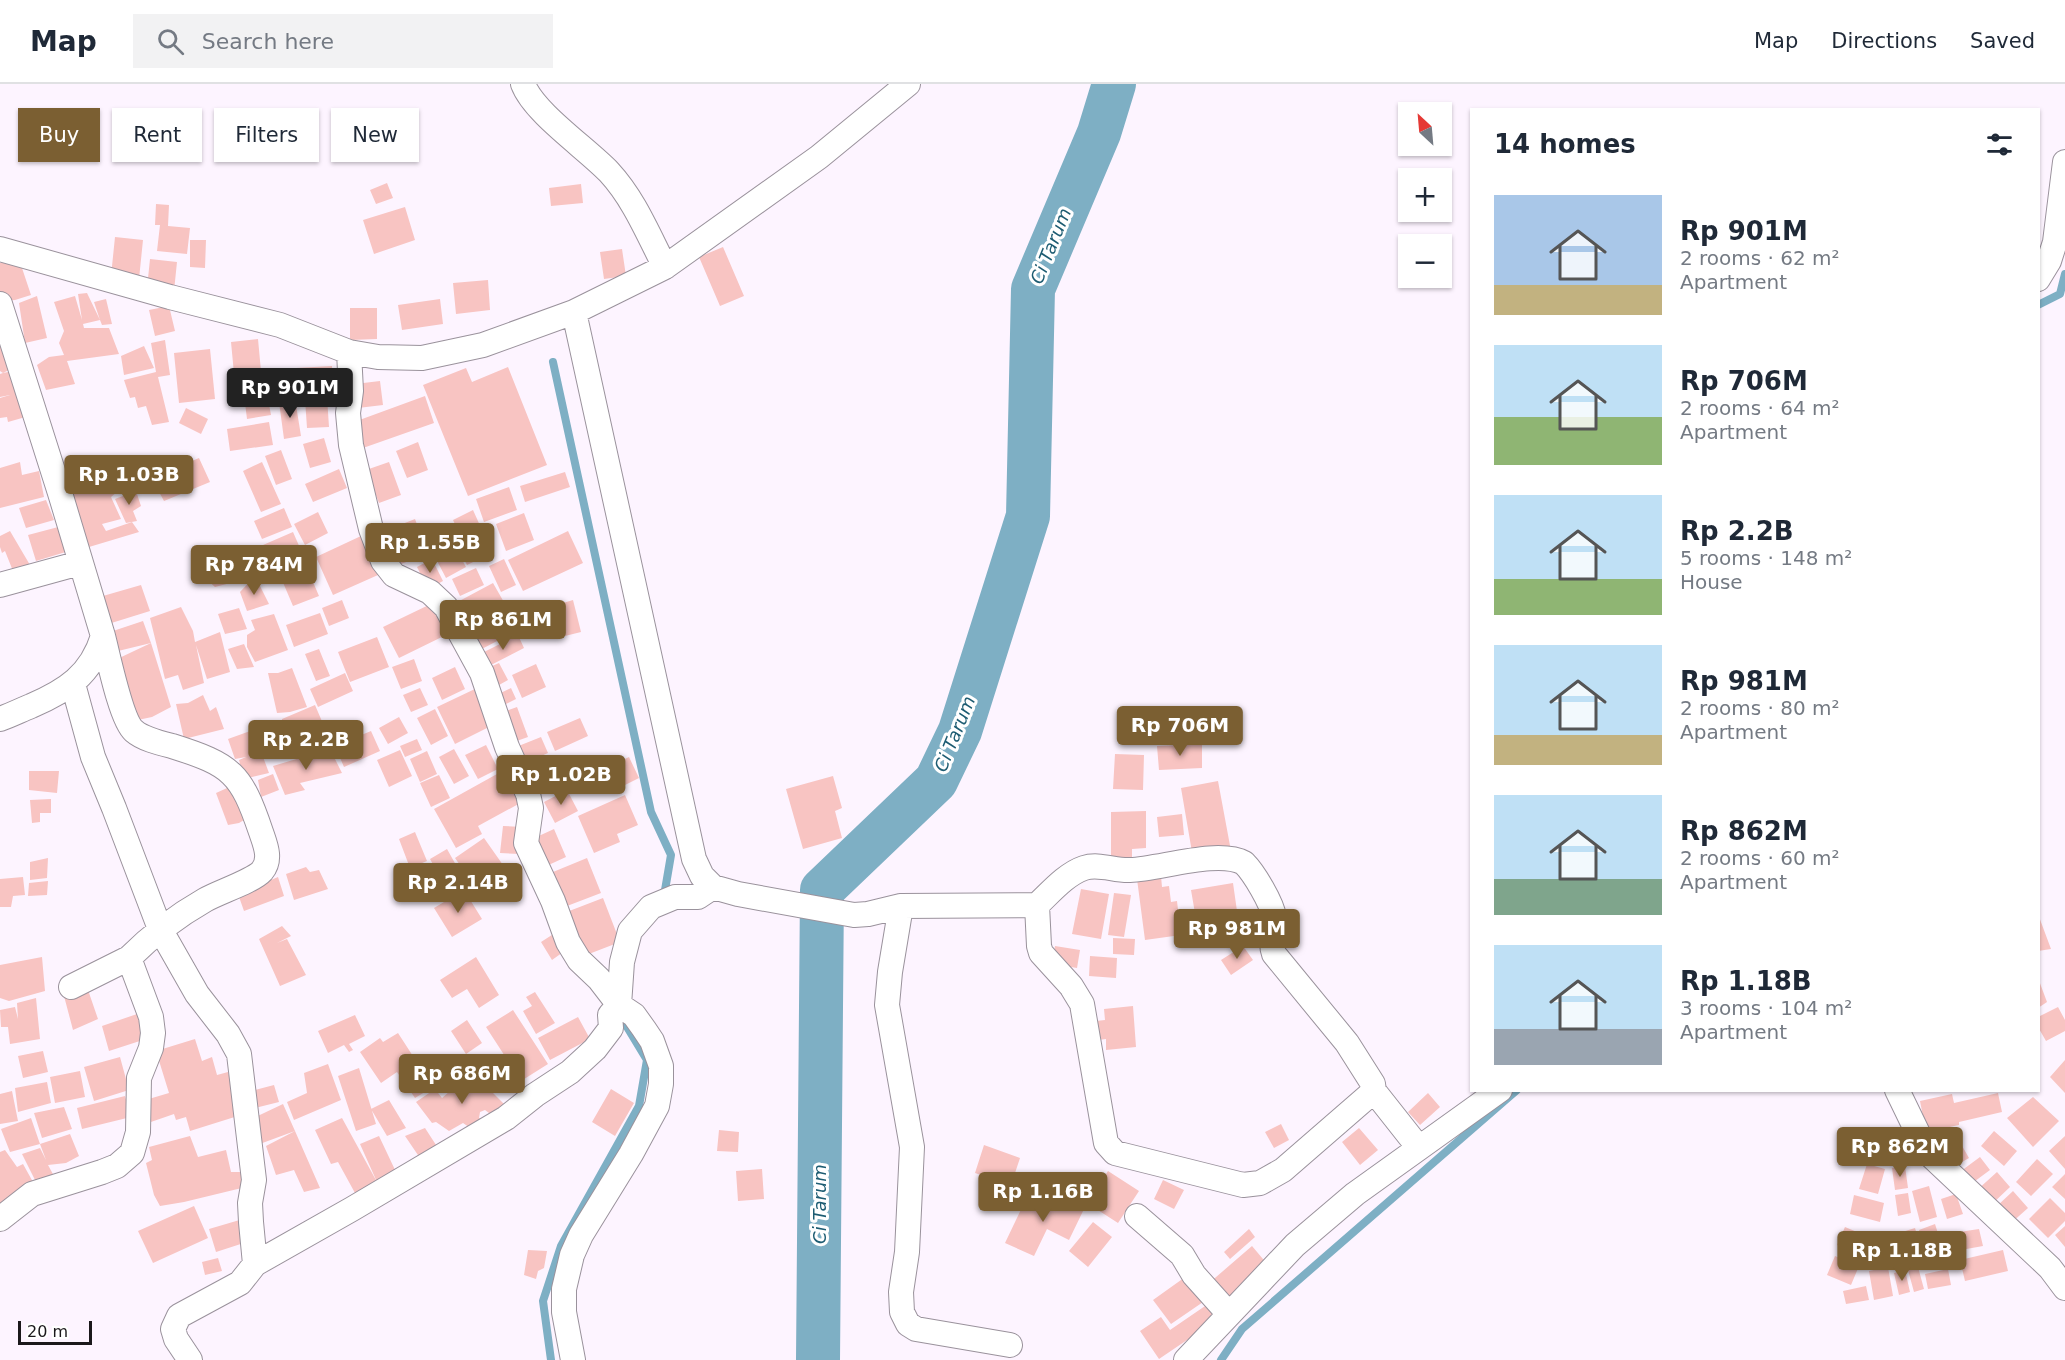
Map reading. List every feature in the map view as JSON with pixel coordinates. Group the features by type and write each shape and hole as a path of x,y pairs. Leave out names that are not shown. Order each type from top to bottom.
{"street":[{"path":"523,84 532,102 608,171 624,191 665,267"},
{"path":"0,249 280,325 349,352 378,357 422,357 483,345 574,312 665,267 819,157 908,84"},
{"path":"2040,276 2049,261 2055,243 2065,162"},
{"path":"0,304 57,482 119,697 131,728 144,736 214,762 236,776 252,806 266,847 267,862 259,874 206,898 160,929 129,958 71,987"},
{"path":"574,312 694,859 702,876 713,887 738,894 854,915 901,906 1036,905 1072,875 1087,867 1128,870 1226,858 1238,860 1245,863 1272,908 1275,927 1271,948 1274,954 1347,1043 1373,1084 1374,1091 1419,1149"},
{"path":"349,352 351,391 348,413 351,445 371,529 383,561 394,575 430,592 446,607 482,673 507,747 528,794 531,808 526,839 573,952 645,1029 661,1066 657,1106 581,1235 572,1255 564,1289 564,1312 573,1360"},
{"path":"0,585 80,563"},
{"path":"0,719 49,698 73,684 91,661 103,636"},
{"path":"73,684 93,757 160,929 197,994 228,1034 239,1054 254,1180 250,1203 250,1222 255,1264"},
{"path":"623,1008 622,962 630,931 651,907 675,897 698,897 713,887"},
{"path":"1036,905 1039,946 1043,958 1067,981 1082,1004 1106,1143 1114,1153 1242,1185 1260,1183 1292,1163 1374,1091"},
{"path":"901,906 887,1005 912,1147 907,1252 901,1292 902,1312 908,1324 916,1329 1010,1345"},
{"path":"0,1219 32,1194 117,1166 132,1153 138,1132 139,1078 151,1048 153,1033 151,1017 129,958"},
{"path":"190,1360 176,1339 173,1329 179,1316 240,1283 255,1264 506,1118 570,1072 595,1049 611,1028 610,1015 623,1008"},
{"path":"1185,1360 1295,1245 1355,1194 1497,1092"},
{"path":"1899,1092 1927,1152 2050,1268 2065,1288"},
{"path":"1137,1216 1182,1255 1194,1275 1229,1314"}],"building":[{"path":"387,183 393,198 376,204 370,190"},
{"path":"581,184 583,203 551,206 549,188"},
{"path":"156,204 169,205 168,226 190,228 187,254 157,251 160,225 155,225"},
{"path":"405,207 415,240 374,254 363,220"},
{"path":"115,237 143,240 139,279 111,276"},
{"path":"190,240 206,240 205,268 190,267"},
{"path":"723,247 744,296 720,306 699,257"},
{"path":"622,249 626,276 604,279 600,252"},
{"path":"19,259 31,295 2,301 0,263"},
{"path":"150,259 177,262 174,291 147,288"},
{"path":"488,280 490,310 456,314 453,283"},
{"path":"87,293 100,320 83,324 84,328 109,328 119,354 67,361 75,384 46,390 37,365 49,357 64,355 59,343 64,331 54,302 75,296 82,320 78,294"},
{"path":"37,296 47,338 25,343 19,303"},
{"path":"106,299 112,324 102,325 94,302"},
{"path":"440,299 443,324 402,330 398,305"},
{"path":"169,306 175,331 155,336 149,310"},
{"path":"350,308 377,308 377,339 350,340"},
{"path":"258,339 262,382 235,384 231,342"},
{"path":"165,340 170,375 158,377 169,422 152,425 146,406 138,408 135,397 130,398 124,380 156,372 151,343"},
{"path":"0,342 15,367 3,373 0,371"},
{"path":"144,346 154,368 124,375 121,356"},
{"path":"210,349 215,399 179,403 174,353"},
{"path":"332,366 333,391 297,393 296,368"},
{"path":"508,367 547,465 468,496 423,385 466,368 472,382"},
{"path":"293,370 294,391 266,392 265,372"},
{"path":"13,371 29,416 8,422 7,417 0,418 0,398 10,395 0,397 0,374"},
{"path":"380,381 383,405 358,408 355,384"},
{"path":"425,396 434,423 363,448 354,422"},
{"path":"327,397 329,427 307,428 305,399"},
{"path":"268,399 271,415 247,419 245,403"},
{"path":"295,399 301,436 284,439 279,402"},
{"path":"186,408 208,419 201,434 179,423"},
{"path":"269,422 273,445 230,451 227,429"},
{"path":"324,438 331,462 310,468 303,444"},
{"path":"418,442 428,470 407,478 396,451"},
{"path":"281,450 292,479 276,485 265,456"},
{"path":"199,458 210,482 164,501 155,477"},
{"path":"141,459 150,483 117,492 111,497 121,519 102,524 106,531 132,522 139,532 89,547 65,488"},
{"path":"20,462 22,475 39,471 44,497 0,508 0,468"},
{"path":"262,462 281,504 261,512 243,471"},
{"path":"389,462 401,495 379,503 366,470"},
{"path":"339,469 347,488 313,502 305,484"},
{"path":"565,472 570,487 525,502 520,486"},
{"path":"509,487 517,510 484,522 476,499"},
{"path":"136,491 141,506 133,511 137,521 126,523 115,499"},
{"path":"46,500 54,520 26,528 19,508"},
{"path":"284,508 292,527 262,539 254,521"},
{"path":"473,510 482,530 462,539 453,520"},
{"path":"318,512 328,533 305,545 294,524"},
{"path":"524,513 534,540 506,551 496,524"},
{"path":"415,519 428,554 401,564 387,530"},
{"path":"62,526 69,551 36,561 28,535"},
{"path":"10,531 30,565 13,571 5,551 2,553 0,547 0,536"},
{"path":"568,531 583,563 523,591 508,560"},
{"path":"293,532 300,548 269,561 263,545"},
{"path":"485,535 494,552 467,565 459,549"},
{"path":"361,536 378,575 333,595 316,557"},
{"path":"454,545 466,567 446,578 434,555"},
{"path":"241,548 247,570 242,580 215,587 205,578 199,561"},
{"path":"302,556 319,596 293,606 276,566"},
{"path":"432,559 443,581 428,589 417,567"},
{"path":"504,559 516,585 501,592 489,566"},
{"path":"476,568 484,585 460,596 452,579"},
{"path":"255,576 269,604 247,611 240,592"},
{"path":"493,583 505,604 462,628 450,606"},
{"path":"141,585 150,611 105,625 96,598"},
{"path":"342,600 349,618 329,626 322,608"},
{"path":"573,600 581,632 561,637 553,606"},
{"path":"435,602 450,633 399,658 383,627"},
{"path":"523,602 532,619 501,635 492,618"},
{"path":"181,607 193,631 195,642 220,632 230,672 207,679 196,645 204,683 183,690 178,675 165,679 150,618"},
{"path":"239,608 247,629 225,634 218,614"},
{"path":"320,613 328,634 294,647 286,625"},
{"path":"274,614 288,650 255,662 247,647 247,635 255,630 251,620"},
{"path":"488,619 499,640 476,652 465,631"},
{"path":"143,621 151,643 114,652 107,633"},
{"path":"518,635 524,648 489,666 482,653"},
{"path":"377,637 389,667 350,682 338,652"},
{"path":"151,643 171,707 152,717 133,721 115,660"},
{"path":"244,644 254,667 237,669 228,649"},
{"path":"319,649 330,676 316,681 305,654"},
{"path":"414,659 422,681 401,689 392,667"},
{"path":"499,663 508,680 499,685 490,667"},
{"path":"536,664 546,687 522,698 512,675"},
{"path":"455,667 465,689 442,700 432,678"},
{"path":"292,668 307,707 277,713 268,673 278,673"},
{"path":"345,673 353,691 318,707 310,689"},
{"path":"420,688 428,705 411,712 403,695"},
{"path":"477,688 495,724 455,744 437,707"},
{"path":"511,688 516,699 498,708 492,697"},
{"path":"203,695 210,711 216,707 224,729 184,739 176,704 188,703"},
{"path":"315,705 330,740 297,748 290,733 282,733 282,719"},
{"path":"517,707 528,737 511,743 500,713"},
{"path":"435,709 448,736 431,745 417,718"},
{"path":"399,717 408,733 388,744 379,728"},
{"path":"580,718 588,736 555,751 547,732"},
{"path":"278,724 288,748 268,754 259,729"},
{"path":"253,730 269,773 244,779 239,760 246,757 235,759 228,739"},
{"path":"371,731 380,751 344,767 335,746"},
{"path":"541,737 548,753 523,764 516,747"},
{"path":"417,739 422,750 405,757 400,746"},
{"path":"1202,744 1202,768 1159,770 1157,746"},
{"path":"486,745 498,769 478,779 465,755"},
{"path":"330,749 342,773 300,783 305,790 285,795 273,766"},
{"path":"454,749 469,776 454,784 439,757"},
{"path":"400,750 412,776 389,787 377,760"},
{"path":"427,751 437,774 420,782 410,759"},
{"path":"1115,754 1144,755 1143,790 1113,789"},
{"path":"629,757 639,778 609,793 598,772"},
{"path":"506,769 524,801 478,826 482,834 456,848 434,809"},
{"path":"29,771 59,771 57,793 29,790"},
{"path":"273,774 279,790 261,797 258,780"},
{"path":"439,775 450,798 431,807 420,783"},
{"path":"833,776 842,808 835,811 842,838 803,849 786,789"},
{"path":"1218,781 1231,851 1193,858 1181,788"},
{"path":"236,784 249,817 239,823 228,825 216,793"},
{"path":"567,790 578,811 555,823 544,802"},
{"path":"625,795 638,825 617,834 620,842 594,853 578,816"},
{"path":"51,799 51,813 40,813 40,822 32,823 30,800"},
{"path":"1146,811 1146,848 1132,849 1132,862 1111,863 1111,812"},
{"path":"1182,814 1184,835 1159,837 1157,817"},
{"path":"503,826 523,827 520,854 500,853"},
{"path":"554,829 566,857 542,868 530,840"},
{"path":"415,832 427,861 410,868 399,839"},
{"path":"484,838 503,865 474,885 455,858"},
{"path":"447,849 465,881 448,891 430,859"},
{"path":"48,858 47,878 30,880 30,862"},
{"path":"587,858 601,893 567,906 553,872"},
{"path":"306,867 310,872 319,870 328,889 294,900 286,874"},
{"path":"1161,876 1162,887 1169,886 1171,902 1177,901 1181,935 1145,940 1137,879"},
{"path":"23,877 25,895 13,896 11,907 0,907 0,879"},
{"path":"278,877 284,896 244,911 238,894"},
{"path":"48,881 47,895 28,896 29,883"},
{"path":"1233,883 1238,918 1197,925 1191,890"},
{"path":"1081,889 1109,894 1101,939 1072,934"},
{"path":"464,890 482,919 452,937 434,908"},
{"path":"1114,893 1131,895 1124,937 1108,935"},
{"path":"603,898 620,942 581,957 564,913"},
{"path":"2040,919 2051,949 2040,951"},
{"path":"282,926 291,936 277,943 287,939 306,975 280,986 259,939"},
{"path":"555,933 566,950 552,960 541,942"},
{"path":"1113,938 1135,939 1134,955 1113,954"},
{"path":"1055,946 1080,950 1077,968 1052,964"},
{"path":"1243,946 1253,960 1231,975 1221,960"},
{"path":"1090,956 1117,958 1116,978 1089,976"},
{"path":"42,957 45,991 9,1001 0,998 0,965"},
{"path":"476,957 499,995 479,1008 467,989 452,998 440,980"},
{"path":"2040,983 2047,1002 2040,1007"},
{"path":"88,990 98,1019 73,1030 64,996"},
{"path":"535,992 555,1023 536,1034 523,1011 532,1006 526,997"},
{"path":"36,998 40,1039 10,1044 8,1027 1,1027 0,1010 15,1007 18,1019 17,1003"},
{"path":"1133,1006 1136,1047 1106,1050 1106,1039 1098,1040 1096,1021 1105,1020 1104,1009"},
{"path":"2058,1007 2065,1020 2065,1031 2046,1041 2040,1030 2040,1016"},
{"path":"513,1010 548,1064 521,1081 486,1027"},
{"path":"137,1014 146,1039 109,1051 102,1026"},
{"path":"355,1015 365,1036 349,1044 353,1050 349,1052 344,1045 328,1053 318,1031"},
{"path":"578,1017 590,1039 550,1060 538,1038"},
{"path":"467,1020 482,1043 466,1054 451,1031"},
{"path":"398,1033 433,1087 415,1098 397,1072 381,1083 360,1052 380,1038 383,1042"},
{"path":"195,1039 202,1061 212,1057 217,1075 228,1072 241,1115 190,1131 186,1117 176,1120 174,1114 148,1123 142,1101 169,1093 156,1051"},
{"path":"43,1051 48,1072 23,1078 18,1056"},
{"path":"120,1057 129,1090 94,1101 84,1067"},
{"path":"2065,1060 2065,1093 2050,1077"},
{"path":"328,1064 341,1100 294,1120 287,1102 307,1093 304,1073"},
{"path":"359,1068 376,1124 356,1131 338,1076"},
{"path":"80,1071 85,1097 55,1103 50,1077"},
{"path":"472,1072 506,1106 493,1116 485,1110 480,1112 479,1118 490,1122 476,1132 463,1123 449,1131 436,1122 432,1123 416,1102 435,1089 442,1098"},
{"path":"47,1082 51,1103 18,1112 15,1088"},
{"path":"274,1085 279,1102 255,1108 251,1091"},
{"path":"611,1089 634,1103 615,1136 592,1122"},
{"path":"12,1091 18,1121 0,1124 0,1094"},
{"path":"1428,1093 1440,1107 1420,1125 1408,1112"},
{"path":"1998,1093 2002,1112 1926,1132 1920,1101 1952,1094 1954,1103"},
{"path":"125,1096 131,1117 82,1129 77,1108"},
{"path":"2033,1097 2059,1121 2033,1147 2007,1118"},
{"path":"389,1100 406,1128 387,1136 371,1109"},
{"path":"283,1104 295,1131 257,1145 249,1120"},
{"path":"64,1107 72,1129 42,1138 34,1113"},
{"path":"31,1118 40,1144 10,1152 1,1129"},
{"path":"342,1118 377,1182 355,1193 338,1162 331,1164 315,1130"},
{"path":"1281,1124 1289,1140 1274,1148 1265,1132"},
{"path":"425,1128 438,1148 420,1158 405,1136"},
{"path":"1359,1128 1378,1150 1360,1165 1342,1142"},
{"path":"719,1130 739,1132 738,1152 717,1151"},
{"path":"295,1131 320,1188 304,1192 294,1170 276,1175 266,1146"},
{"path":"1994,1131 2017,1151 2004,1166 1981,1146"},
{"path":"1878,1132 1896,1136 1889,1160 1872,1155"},
{"path":"70,1134 79,1156 66,1163 48,1165 54,1176 37,1184 22,1154 40,1148 46,1160 40,1144"},
{"path":"190,1136 198,1157 226,1150 231,1172 247,1172 250,1186 160,1206 154,1195 146,1163 152,1160 149,1147"},
{"path":"379,1136 396,1172 377,1182 360,1144"},
{"path":"2065,1136 2065,1169 2049,1151"},
{"path":"1957,1137 1969,1158 1950,1169 1938,1148"},
{"path":"984,1145 1020,1158 1011,1185 975,1173"},
{"path":"5,1150 17,1167 23,1164 33,1182 0,1208 0,1152"},
{"path":"1980,1157 1990,1170 1967,1187 1957,1174"},
{"path":"2037,1159 2053,1174 2031,1196 2016,1182"},
{"path":"1867,1164 1885,1169 1878,1194 1859,1189"},
{"path":"1905,1166 1908,1188 1895,1190 1892,1168"},
{"path":"762,1169 764,1199 738,1201 736,1171"},
{"path":"1108,1171 1139,1191 1118,1223 1087,1203"},
{"path":"1997,1172 2010,1187 1990,1206 1976,1191"},
{"path":"2065,1174 2065,1199 2052,1187"},
{"path":"1163,1180 1184,1190 1174,1209 1154,1199"},
{"path":"1929,1186 1937,1217 1920,1222 1912,1191"},
{"path":"2013,1191 2028,1208 2010,1224 1996,1207"},
{"path":"1049,1192 1084,1209 1069,1240 1047,1229 1034,1256 1005,1243 1026,1199 1042,1207"},
{"path":"1908,1193 1911,1213 1898,1216 1895,1195"},
{"path":"1956,1194 1963,1214 1947,1219 1941,1199"},
{"path":"1854,1195 1884,1203 1880,1222 1850,1214"},
{"path":"2050,1198 2065,1213 2065,1221 2048,1238 2029,1219"},
{"path":"194,1206 208,1238 153,1263 138,1231"},
{"path":"243,1219 250,1241 216,1252 209,1229"},
{"path":"1093,1222 1112,1237 1088,1267 1069,1251"},
{"path":"1935,1224 1943,1249 1927,1254 1919,1230"},
{"path":"2065,1226 2065,1247 2055,1235"},
{"path":"1845,1227 1869,1237 1862,1255 1837,1245"},
{"path":"1915,1228 1923,1254 1907,1259 1899,1233"},
{"path":"1249,1229 1255,1237 1230,1259 1224,1252"},
{"path":"1979,1229 1983,1246 1950,1252 1946,1234"},
{"path":"1898,1236 1899,1263 1874,1264 1874,1237"},
{"path":"1252,1246 1268,1265 1225,1303 1208,1284"},
{"path":"528,1250 547,1251 544,1268 538,1271 536,1279 524,1275"},
{"path":"2003,1250 2008,1271 1965,1281 1960,1260"},
{"path":"1835,1256 1859,1266 1851,1285 1827,1275"},
{"path":"218,1258 222,1271 205,1275 202,1262"},
{"path":"1888,1267 1893,1296 1874,1300 1869,1271"},
{"path":"1918,1267 1924,1289 1914,1292 1908,1270"},
{"path":"1948,1269 1951,1285 1928,1289 1925,1274"},
{"path":"1905,1270 1910,1292 1899,1295 1894,1273"},
{"path":"1188,1275 1206,1300 1171,1324 1153,1300"},
{"path":"1866,1286 1869,1300 1846,1304 1843,1291"},
{"path":"1208,1304 1218,1319 1159,1359 1140,1331 1161,1317 1170,1330"}],"waterway":[{"name":"Ci Tarum","path":"818,1360 822,890 936,781 960,731 1028,516 1033,289 1099,133 1114,84"},
{"path":"2040,304 2060,294 2065,274"},
{"path":"553,362 651,812 671,855 664,896"},
{"path":"551,1360 543,1301 561,1246 639,1106 647,1060 624,1022 625,1014"},
{"path":"1221,1360 1242,1329 1515,1092"}]}
